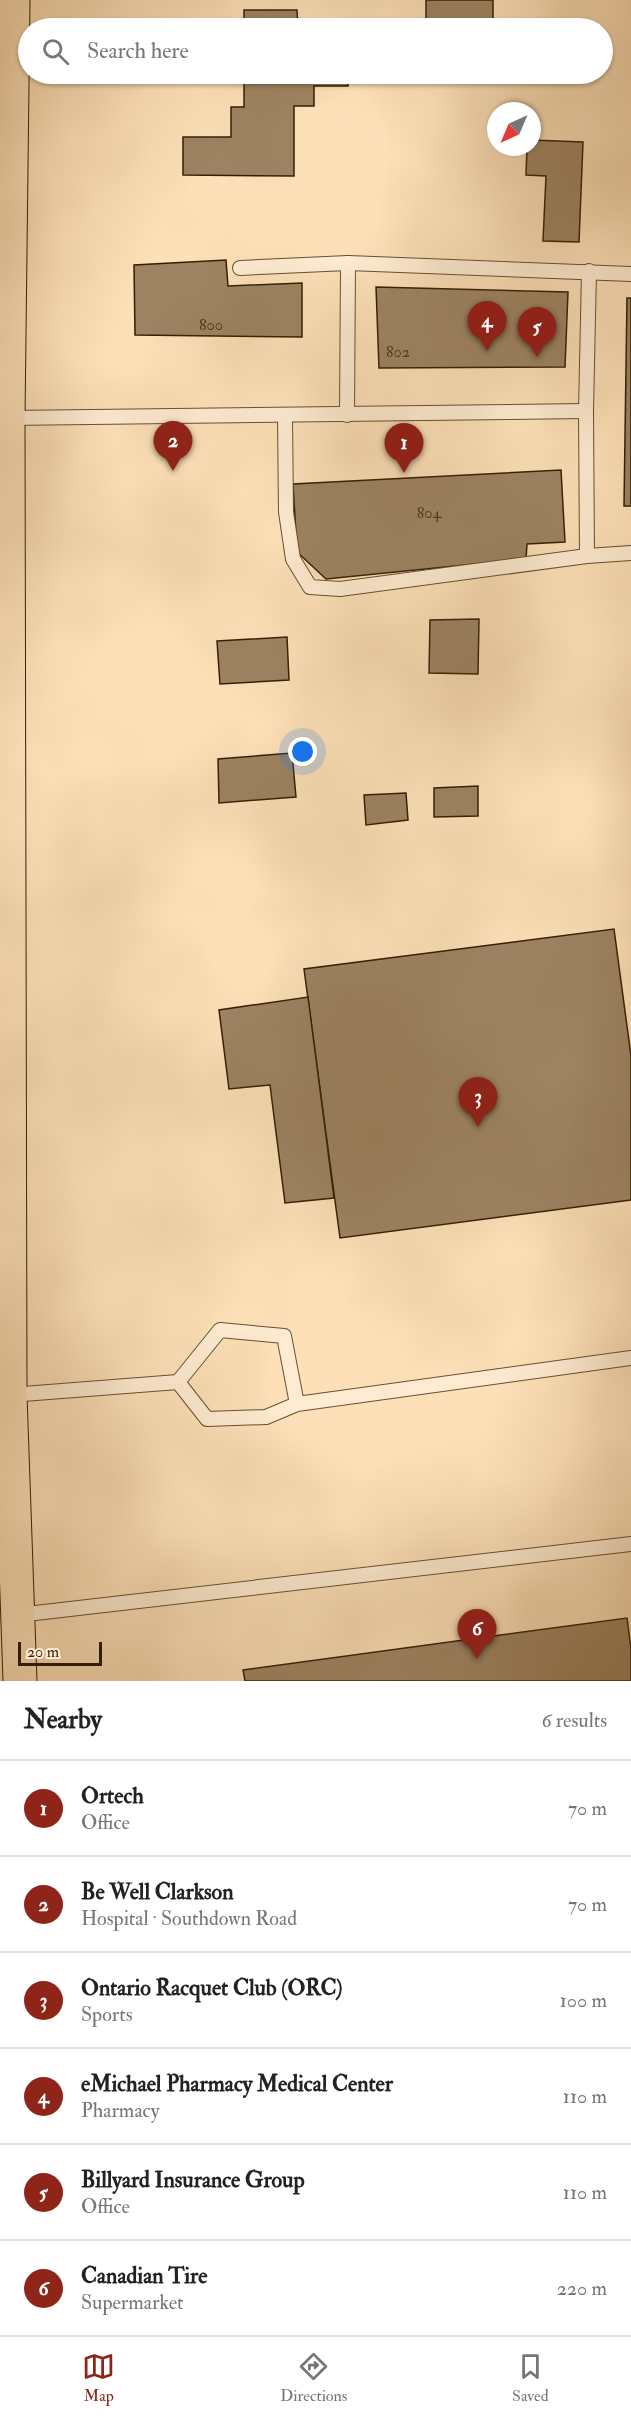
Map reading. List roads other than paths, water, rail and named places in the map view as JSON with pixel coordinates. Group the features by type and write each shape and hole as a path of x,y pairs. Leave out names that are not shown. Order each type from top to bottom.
{"main road":[{"path":"13,0 8,418 10,1395 20,1681"}],"lane":[{"path":"347,415 348,263"},
{"path":"240,268 348,263 631,274"},
{"path":"587,556 586,411 590,271"},
{"path":"8,418 586,411"},
{"path":"285,416 288,524 293,559 310,587 340,589 587,556 631,553"},
{"path":"10,1395 178,1382 220,1330 284,1336 297,1404"},
{"path":"178,1382 207,1419 266,1417 297,1404 631,1358"},
{"path":"18,1615 631,1544"}],"place":[{"name":"eMichael Pharmacy Medical Center","path":"487,351"},
{"name":"Billyard Insurance Group","path":"537,357"},
{"name":"Be Well Clarkson","path":"173,471"},
{"name":"Ortech","path":"404,473"},
{"name":"Ontario Racquet Club (ORC)","path":"478,1127"},
{"name":"Canadian Tire","path":"477,1659"}]}
